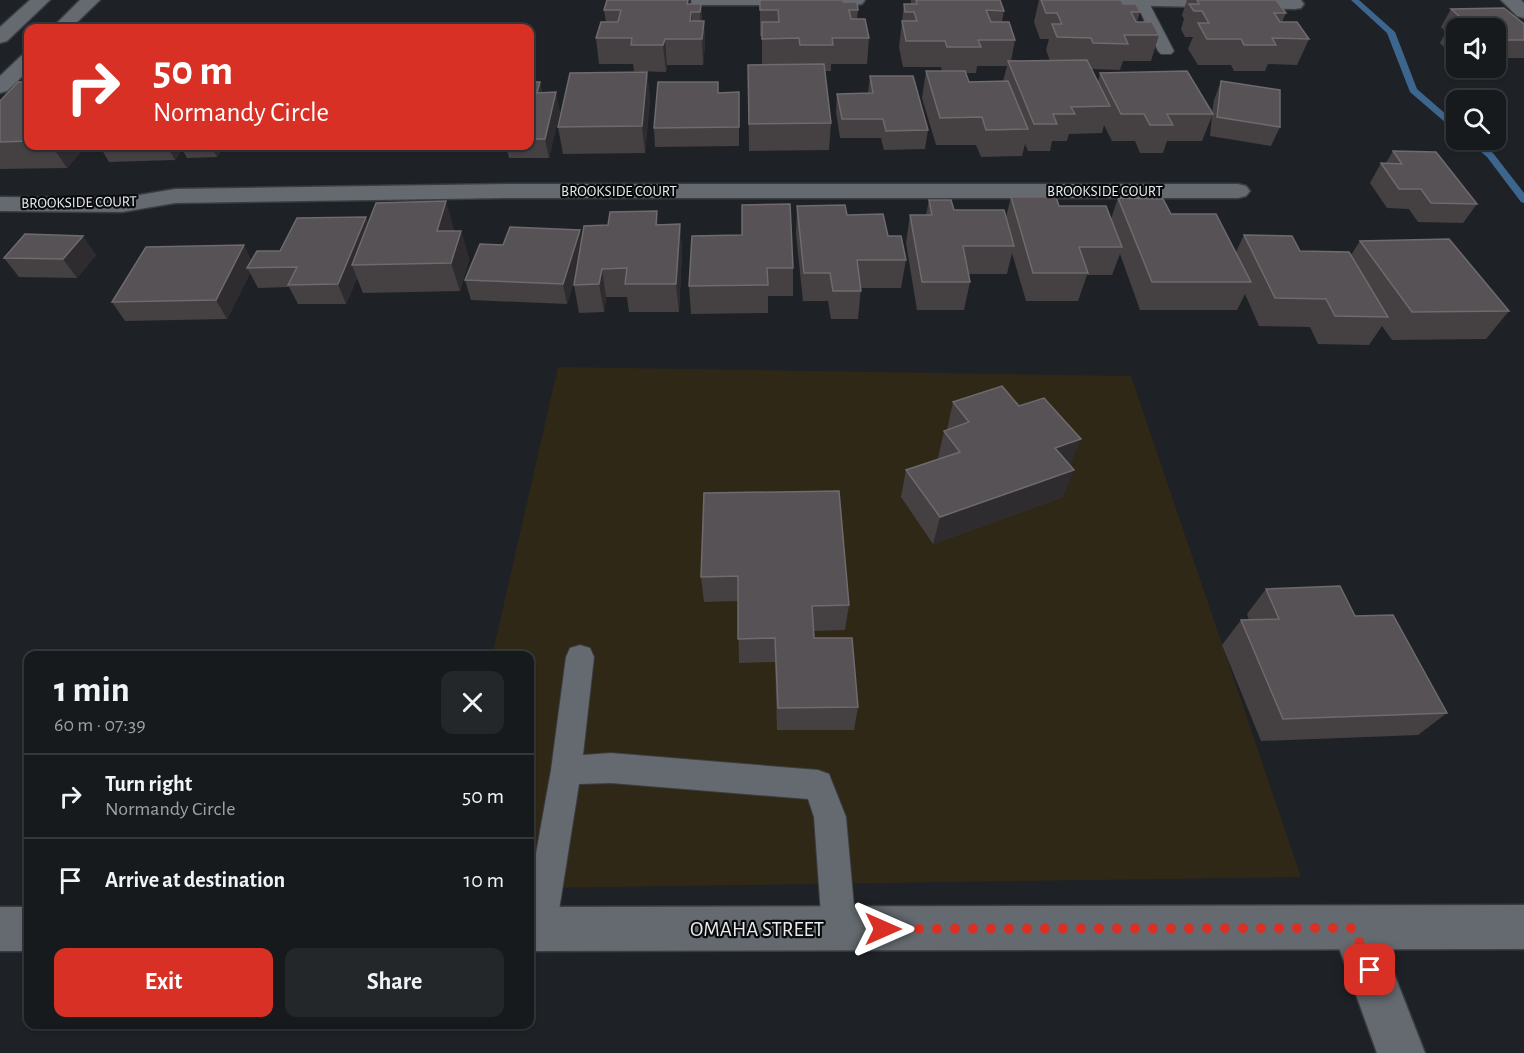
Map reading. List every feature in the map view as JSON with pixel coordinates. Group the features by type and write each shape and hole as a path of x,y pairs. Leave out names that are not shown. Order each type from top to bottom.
{"street":[{"path":"0,37 41,0"},
{"path":"65,24 91,0"},
{"path":"698,0 856,0"},
{"path":"1110,0 1295,4"},
{"path":"1510,0 1524,12"},
{"path":"0,87 24,64"},
{"name":"BROOKSIDE COURT","path":"0,204 122,205 175,196 506,191 1238,191"},
{"name":"OMAHA STREET","path":"534,929 1524,927"},
{"path":"1354,928 1401,1053"},
{"path":"0,929 24,929"}],"lane":[{"path":"1140,1 1166,51"},
{"path":"534,929 566,770 580,657"},
{"path":"566,770 611,768 818,785 830,817 839,929"}],"shaded area":[{"path":"558,367 1131,376 1301,877 534,888 534,651 493,651"}],"building":[{"path":"607,0 688,0 687,4 701,4 700,12 691,12 690,21 704,21 702,39 665,39 663,45 631,45 632,38 596,38 601,22 618,22 621,10 604,10"},
{"path":"760,0 857,2 858,10 849,10 851,19 865,19 869,38 832,38 833,45 800,45 799,38 762,39 762,22 779,22 778,10 760,10"},
{"path":"916,0 1000,0 1004,11 986,10 991,22 1009,22 1015,40 978,40 981,47 947,47 945,41 906,41 902,21 917,21 914,12 905,12 904,4 917,4"},
{"path":"1041,0 1121,0 1123,4 1136,4 1140,12 1131,12 1136,22 1152,22 1159,35 1124,35 1128,44 1093,43 1091,38 1057,37 1052,24 1062,24 1057,13 1046,13"},
{"path":"1197,0 1276,0 1286,13 1274,13 1280,22 1297,22 1309,39 1272,38 1276,45 1244,45 1241,39 1207,39 1198,23 1209,23 1202,11 1194,11 1189,4 1199,4"},
{"path":"1504,8 1524,24 1524,40 1506,40 1506,18 1461,18 1451,9"},
{"path":"1087,60 1110,106 1071,107 1075,114 1053,114 1057,124 1034,124 1008,61"},
{"path":"824,64 831,123 749,124 748,65"},
{"path":"926,71 965,71 969,82 1008,81 1028,129 986,130 982,117 940,118"},
{"path":"1187,71 1213,114 1167,114 1173,125 1150,125 1144,114 1121,114 1100,73"},
{"path":"647,72 642,126 558,127 570,73"},
{"path":"870,76 913,76 928,130 886,131 883,119 842,119 837,94 873,93"},
{"path":"1221,81 1280,90 1280,127 1217,117"},
{"path":"18,82 24,82 24,141 0,142 0,101"},
{"path":"534,82 540,82 537,93 556,92 545,139 534,139"},
{"path":"658,82 718,82 718,93 739,92 739,127 654,128"},
{"path":"1393,151 1436,152 1477,204 1431,203 1421,189 1399,189 1381,163 1402,164"},
{"path":"1011,197 1056,197 1059,206 1106,206 1122,247 1079,247 1088,273 1033,273"},
{"path":"1118,198 1163,199 1171,214 1216,214 1251,282 1152,282"},
{"path":"929,200 951,200 954,210 1004,210 1014,246 963,246 970,282 922,282 910,215 932,215"},
{"path":"446,201 437,231 461,231 451,263 352,265 376,203"},
{"path":"790,204 793,268 767,268 768,285 689,286 692,236 742,235 742,205"},
{"path":"845,205 847,215 883,214 888,236 901,236 906,260 857,260 861,291 833,291 830,273 804,273 797,206"},
{"path":"657,211 656,225 680,224 676,284 625,284 627,268 602,269 599,284 574,285 584,226 608,225 610,212"},
{"path":"366,217 338,284 288,285 297,267 247,268 257,251 280,251 297,218"},
{"path":"510,227 580,230 563,284 465,280 480,244 503,245"},
{"path":"25,234 83,236 63,259 4,258"},
{"path":"1244,235 1292,236 1300,251 1349,252 1388,317 1335,316 1326,299 1275,298"},
{"path":"1449,239 1509,311 1412,312 1360,241"},
{"path":"244,245 216,300 112,302 146,247"},
{"path":"1002,386 1019,406 1044,398 1081,439 1055,448 1074,470 940,517 906,470 960,452 944,431 969,422 953,402"},
{"path":"839,491 849,605 812,606 814,638 852,638 858,707 778,708 775,638 738,639 738,576 701,577 704,493"},
{"path":"1340,586 1355,616 1393,615 1447,713 1283,719 1241,620 1279,619 1266,589"}],"waterway":[{"path":"1355,0 1391,32 1413,90 1446,118"},
{"path":"1484,150 1524,200"}],"route":[{"path":"883,929 1354,928 1370,970"}]}
